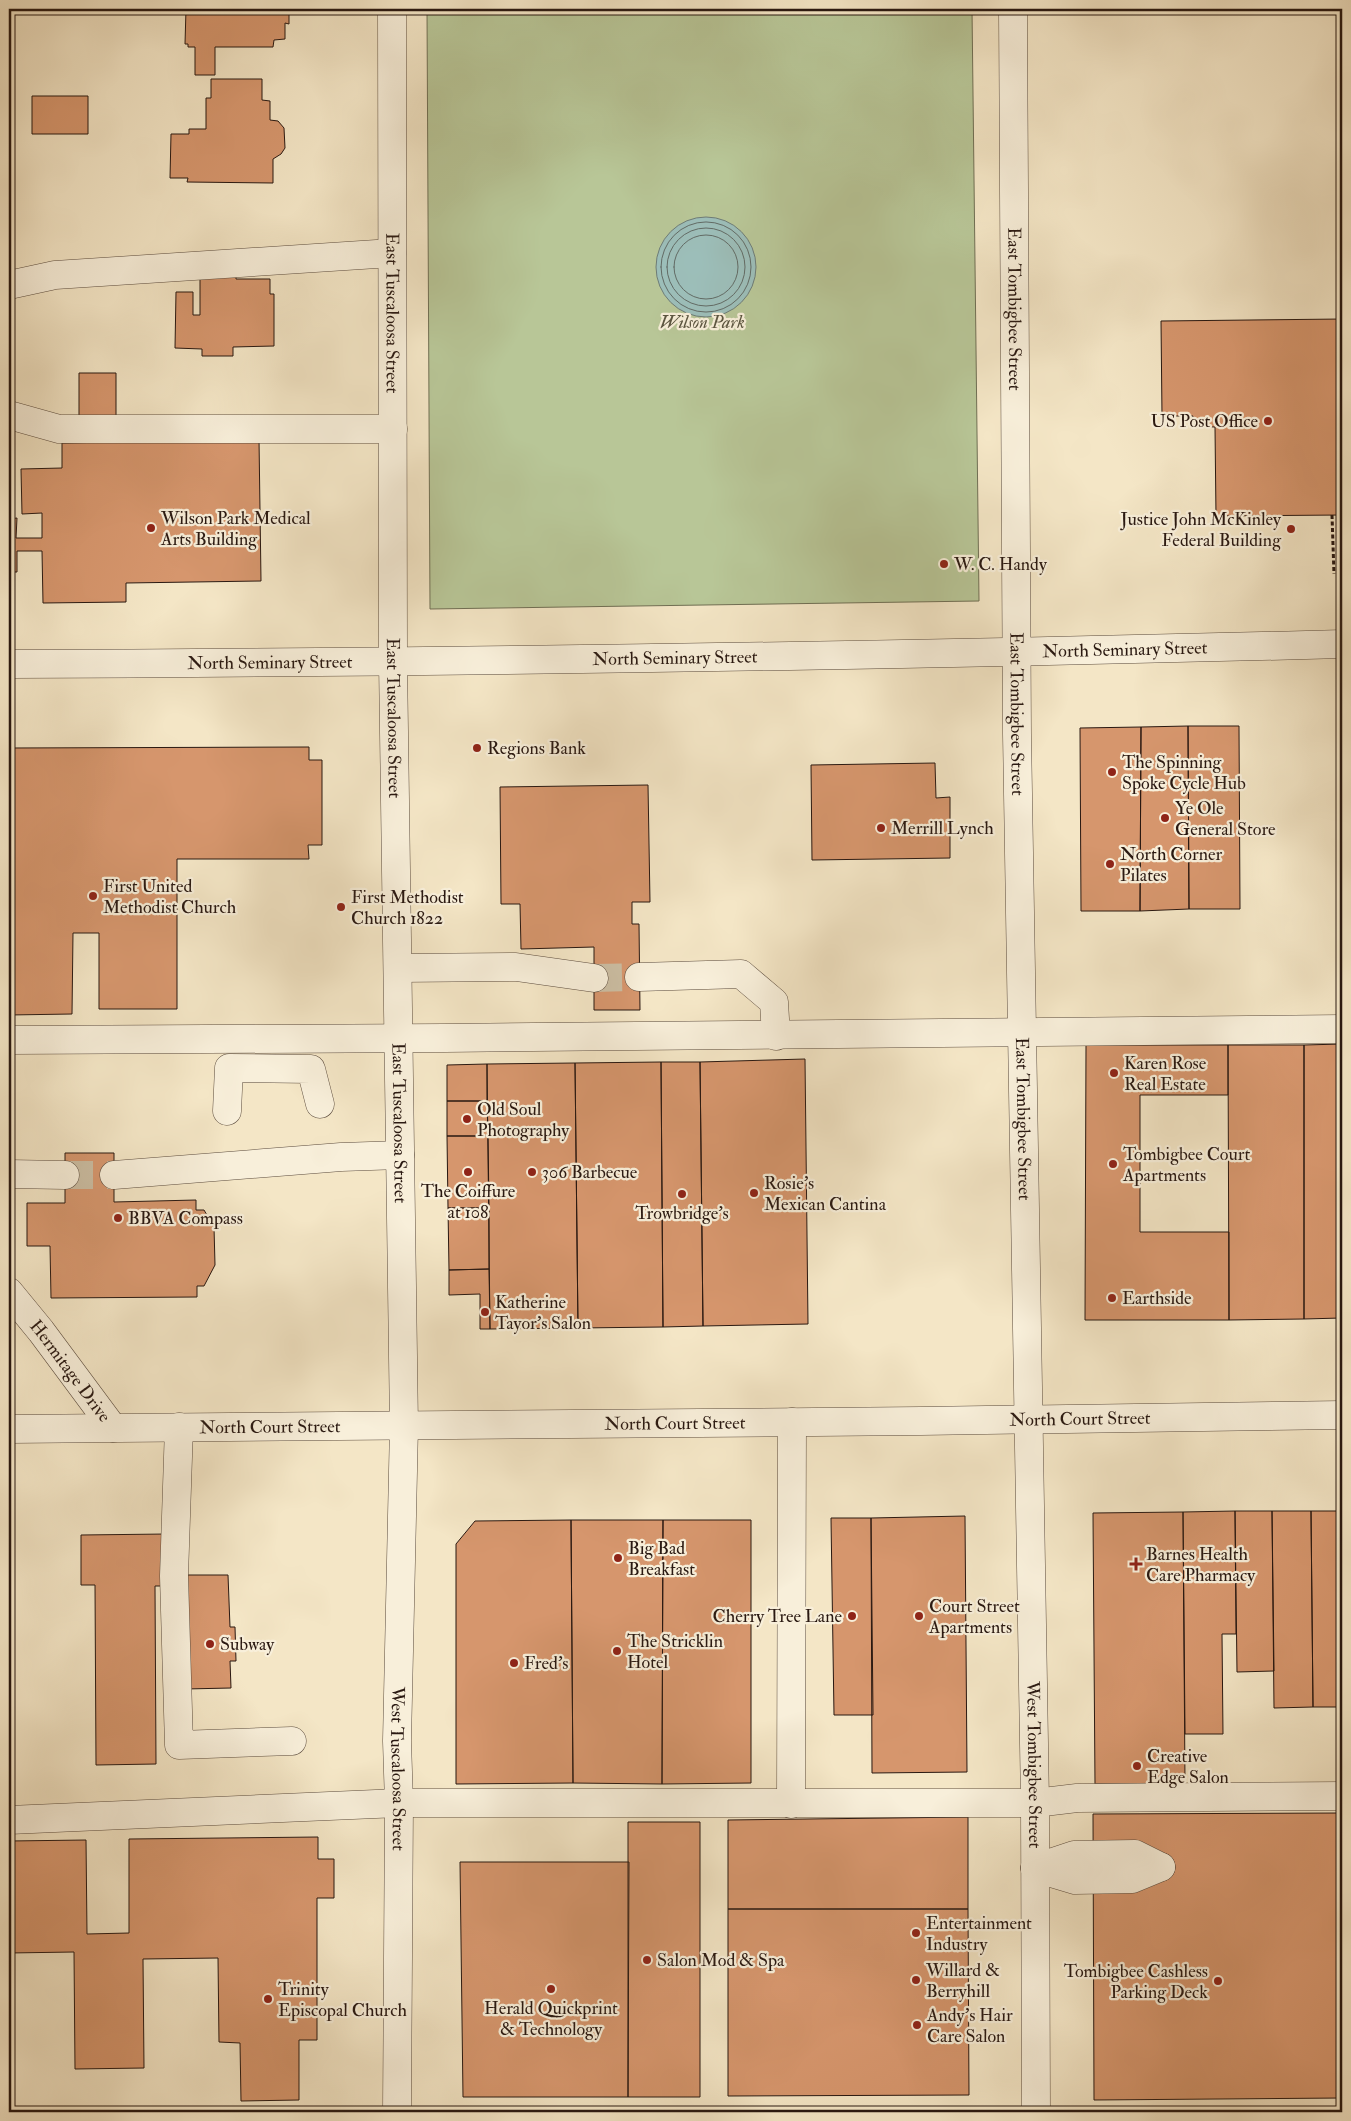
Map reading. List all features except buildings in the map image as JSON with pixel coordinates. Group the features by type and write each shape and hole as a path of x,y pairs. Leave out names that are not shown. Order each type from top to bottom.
{"street":[{"name":"East Tuscaloosa Street","path":"392,9 394,662 404,1426"},
{"name":"East Tombigbee Street","path":"1012,9 1016,653 1028,1419"},
{"path":"9,284 55,275 392,253"},
{"path":"9,415 60,429 393,429"},
{"name":"North Seminary Street","path":"9,664 394,662 1016,653 1342,644"},
{"path":"398,968 516,967 594,978"},
{"path":"639,977 741,974 774,1002 776,1036"},
{"path":"9,1040 776,1036 1342,1029"},
{"path":"227,1111 229,1068 311,1068 320,1104"},
{"path":"114,1176 341,1157 400,1154"},
{"path":"9,1174 65,1175"},
{"name":"Hermitage Drive","path":"9,1292 41,1331 113,1428"},
{"name":"North Court Street","path":"9,1429 1342,1415"},
{"name":"West Tombigbee Street","path":"1028,1419 1035,1803 1036,2112"},
{"path":"791,1804 792,1422"},
{"name":"West Tuscaloosa Street","path":"397,2112 399,1803 397,1742 404,1426"},
{"path":"179,1427 174,1576 179,1745 292,1741"},
{"path":"9,1820 399,1803 1035,1803 1078,1798 1342,1796"}],"path":[{"path":"1332,515 1334,574"}],"green space":[{"name":"Wilson Park","path":"427,9 972,9 979,601 430,609"}],"water":[{"path":"706,217 725,220 742,231 753,248 756,267 753,286 742,303 725,314 706,317 687,314 670,303 659,286 656,267 659,248 670,231 687,220"}],"tunnel":[{"path":"594,978 639,977"},
{"path":"65,1175 114,1175"}],"place":[{"name":"US Post Office","path":"1268,421"},
{"name":"Wilson Park Medical Arts Building","path":"151,528"},
{"name":"Justice John McKinley Federal Building","path":"1291,529"},
{"name":"W. C. Handy","path":"944,564"},
{"name":"Regions Bank","path":"477,748"},
{"name":"The Spinning Spoke Cycle Hub","path":"1112,772"},
{"name":"Ye Ole General Store","path":"1165,818"},
{"name":"Merrill Lynch","path":"881,828"},
{"name":"North Corner Pilates","path":"1110,864"},
{"name":"First United Methodist Church","path":"93,896"},
{"name":"First Methodist Church 1822","path":"341,907"},
{"name":"Karen Rose Real Estate","path":"1114,1073"},
{"name":"Old Soul Photography","path":"467,1119"},
{"name":"Tombigbee Court Apartments","path":"1113,1164"},
{"name":"The Coiffure at 108","path":"468,1172"},
{"name":"306 Barbecue","path":"532,1172"},
{"name":"Rosie's Mexican Cantina","path":"754,1193"},
{"name":"Trowbridge's","path":"682,1194"},
{"name":"BBVA Compass","path":"118,1218"},
{"name":"Earthside","path":"1112,1298"},
{"name":"Katherine Tayor's Salon","path":"485,1312"},
{"name":"Big Bad Breakfast","path":"618,1558"},
{"name":"Barnes Health Care Pharmacy","path":"1136,1564"},
{"name":"Cherry Tree Lane","path":"852,1616"},
{"name":"Court Street Apartments","path":"919,1616"},
{"name":"Subway","path":"210,1644"},
{"name":"The Stricklin Hotel","path":"617,1651"},
{"name":"Fred's","path":"514,1663"},
{"name":"Creative Edge Salon","path":"1137,1766"},
{"name":"Entertainment Industry","path":"916,1933"},
{"name":"Salon Mod & Spa","path":"647,1960"},
{"name":"Willard & Berryhill","path":"916,1980"},
{"name":"Tombigbee Cashless Parking Deck","path":"1218,1981"},
{"name":"Herald Quickprint & Technology","path":"551,1989"},
{"name":"Trinity Episcopal Church","path":"268,1999"},
{"name":"Andy's Hair Care Salon","path":"917,2025"}]}
